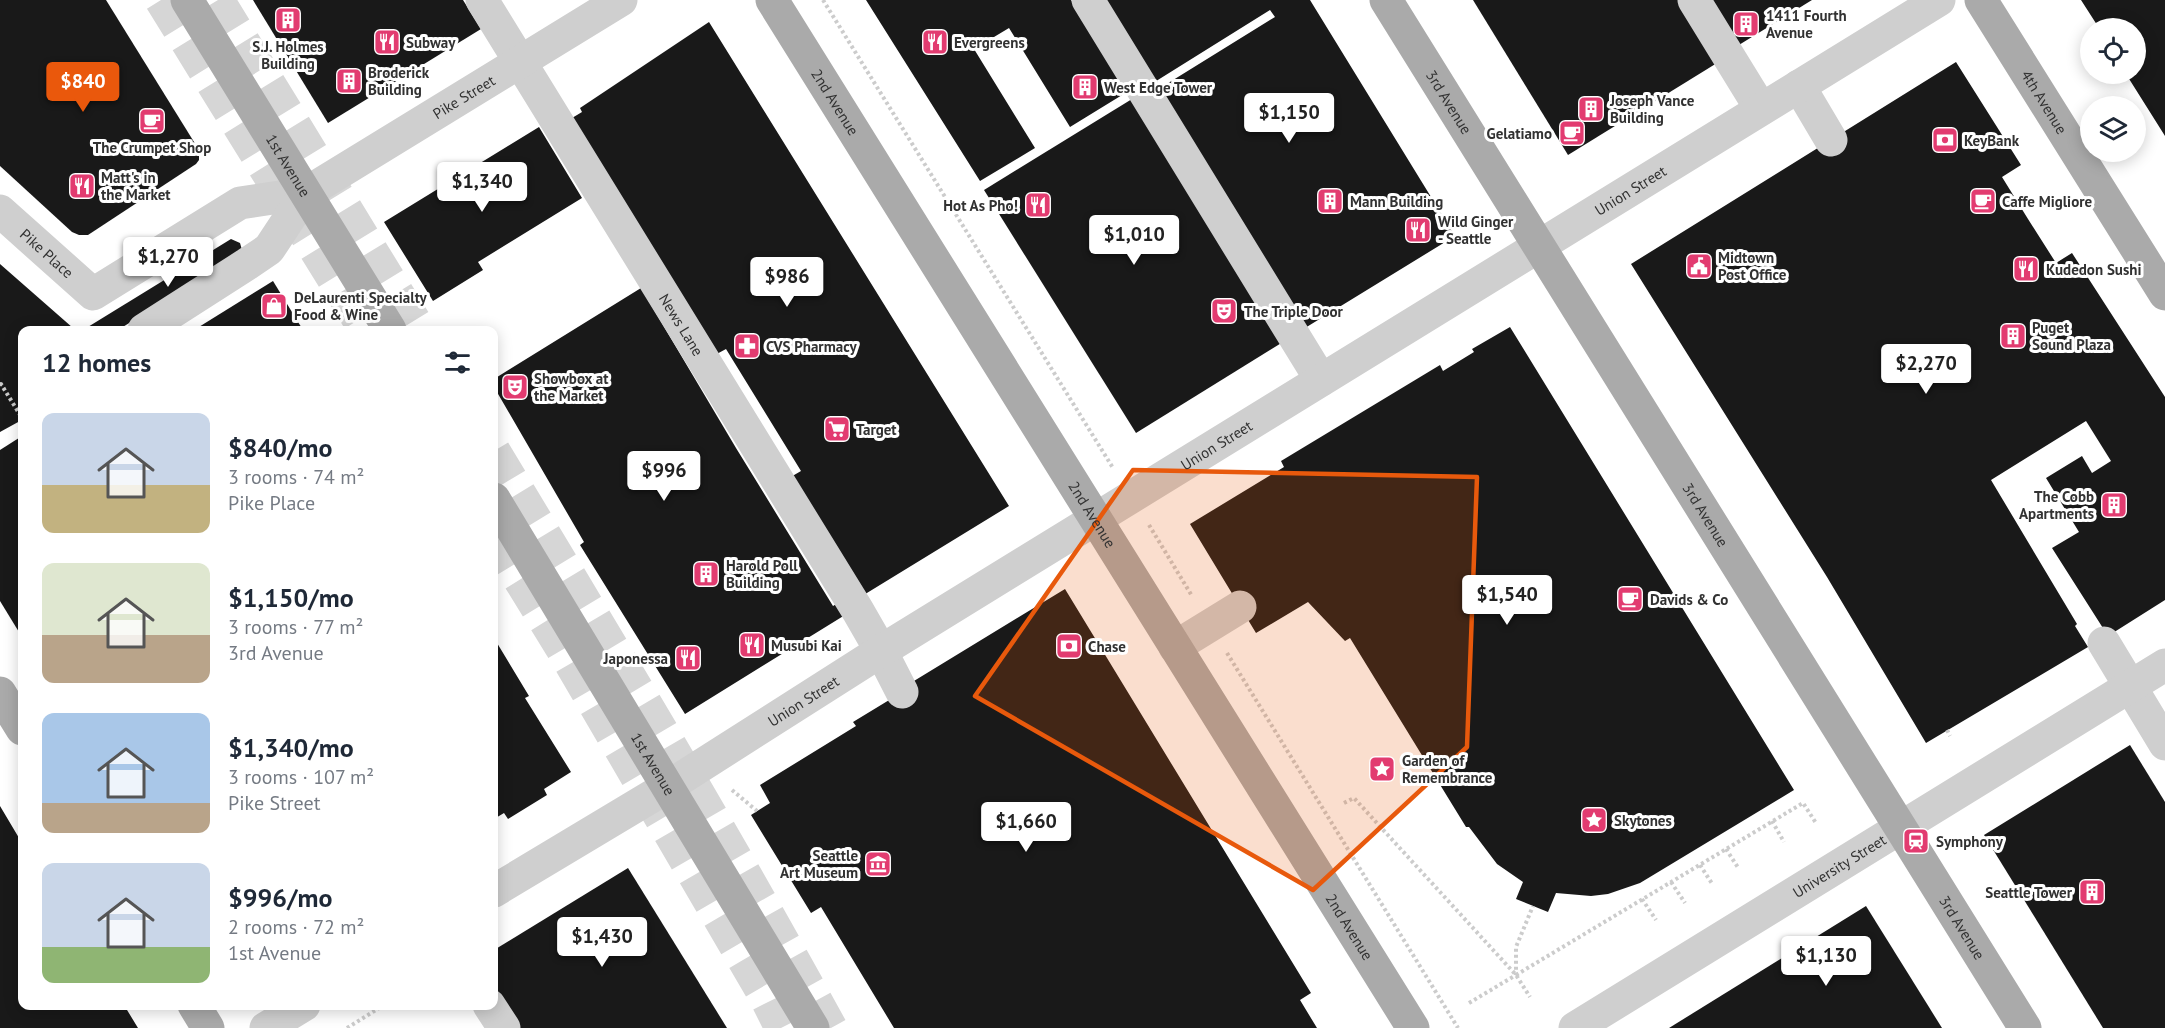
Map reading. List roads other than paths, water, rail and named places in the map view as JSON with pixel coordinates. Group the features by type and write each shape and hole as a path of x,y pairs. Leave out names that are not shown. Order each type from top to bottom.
{"main road":[{"name":"1st Avenue","path":"187,0 388,326"},
{"name":"2nd Avenue","path":"772,0 1413,1028"},
{"name":"3rd Avenue","path":"1386,0 2025,1028"},
{"name":"4th Avenue","path":"1981,0 2165,294"},
{"name":"1st Avenue","path":"498,506 813,1028"},
{"path":"0,693 18,722"},
{"path":"197,1010 208,1028"}],"street":[{"name":"News Lane","path":"482,0 881,651 902,692"},
{"name":"Pike Street","path":"93,294 240,204 306,193 621,0"},
{"path":"1088,0 1321,380"},
{"path":"1694,0 1761,109"},
{"name":"Union Street","path":"498,889 669,786 881,651 1939,0"},
{"path":"1799,86 1831,140"},
{"name":"Pike Street","path":"150,326 268,249 306,193"},
{"name":"Pike Place","path":"0,212 93,294"},
{"path":"1175,647 1240,607"},
{"path":"2104,643 2165,744"},
{"name":"University Street","path":"1575,1028 2165,665"},
{"path":"266,1028 296,1010"},
{"path":"492,1010 504,1028"}],"tunnel":[{"path":"161,0 363,326"},
{"path":"218,0 418,326"},
{"path":"498,458 708,809 831,1028"},
{"path":"498,545 561,647 766,998 781,1028"}],"place":[{"name":"S.J. Holmes Building","path":"288,20"},
{"name":"1411 Fourth Avenue","path":"1746,24"},
{"name":"Subway","path":"387,42"},
{"name":"Evergreens","path":"935,42"},
{"name":"Broderick Building","path":"349,81"},
{"name":"West Edge Tower","path":"1085,87"},
{"name":"Joseph Vance Building","path":"1591,109"},
{"name":"The Crumpet Shop","path":"152,121"},
{"name":"Gelatiamo","path":"1572,133"},
{"name":"KeyBank","path":"1945,140"},
{"name":"Matt's in the Market","path":"82,186"},
{"name":"Mann Building","path":"1330,201"},
{"name":"Caffe Migliore","path":"1983,201"},
{"name":"Hot As Pho!","path":"1038,205"},
{"name":"Wild Ginger - Seattle","path":"1418,230"},
{"name":"Midtown Post Office","path":"1699,266"},
{"name":"Kudedon Sushi","path":"2026,269"},
{"name":"DeLaurenti Specialty Food & Wine","path":"274,306"},
{"name":"The Triple Door","path":"1224,311"},
{"name":"Puget Sound Plaza","path":"2013,336"},
{"name":"CVS Pharmacy","path":"747,346"},
{"name":"Showbox at the Market","path":"515,387"},
{"name":"Target","path":"837,429"},
{"name":"The Cobb Apartments","path":"2114,505"},
{"name":"Harold Poll Building","path":"706,574"},
{"name":"Davids & Co","path":"1630,599"},
{"name":"Musubi Kai","path":"752,645"},
{"name":"Chase","path":"1069,646"},
{"name":"Japonessa","path":"688,658"},
{"name":"Garden of Remembrance","path":"1382,769"},
{"name":"Skytones","path":"1594,820"},
{"name":"Symphony","path":"1916,841"},
{"name":"Seattle Art Museum","path":"878,864"},
{"name":"Seattle Tower","path":"2092,892"}]}
